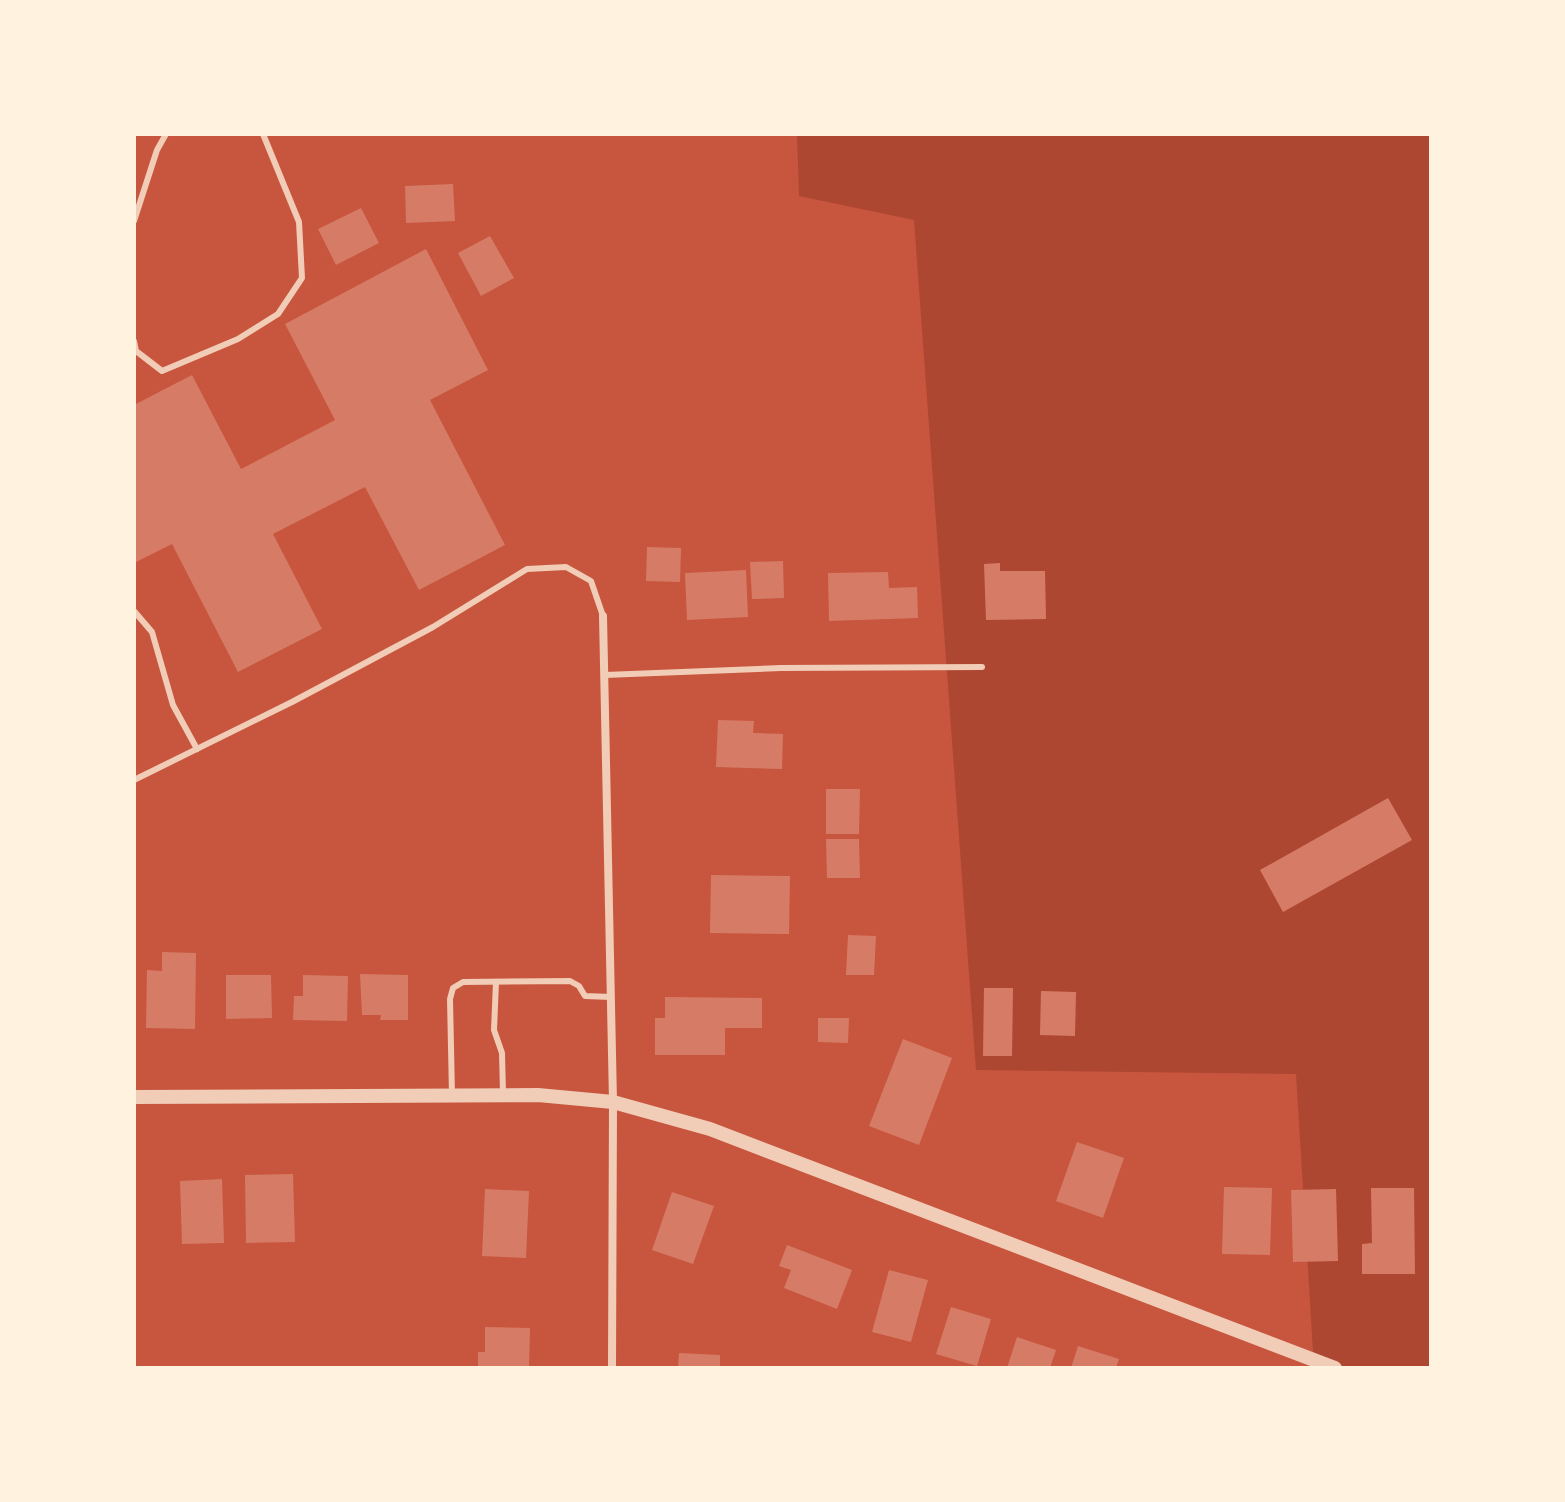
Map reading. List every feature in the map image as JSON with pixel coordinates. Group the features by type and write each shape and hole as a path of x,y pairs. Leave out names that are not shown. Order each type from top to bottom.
{"street":[{"path":"603,616 613,1102 612,1368"},
{"path":"134,1097 538,1095 613,1102 710,1129 1335,1368"}],"lane":[{"path":"134,221 157,150 166,134"},
{"path":"134,341 136,351 162,371 190,361 238,339 278,314 302,278 299,222 263,134"},
{"path":"134,780 292,702 433,627 527,569 566,567 591,581 603,616"},
{"path":"134,611 152,632 173,705 197,749"},
{"path":"605,675 781,668 982,667"},
{"path":"452,1095 450,999 453,988 463,982 570,981 579,986 585,996 611,997"},
{"path":"496,982 494,1030 502,1053 503,1095"}],"shaded area":[{"path":"797,134 1431,134 1431,1368 1314,1368 1296,1074 976,1070 914,220 799,196"}],"building":[{"path":"453,184 455,221 406,223 405,186"},
{"path":"361,208 379,243 336,265 318,229"},
{"path":"490,236 514,278 481,296 458,253"},
{"path":"426,249 488,370 430,400 505,545 419,590 365,487 273,534 322,629 238,672 172,544 134,563 134,405 192,375 241,469 335,420 285,324"},
{"path":"647,547 681,548 680,582 646,581"},
{"path":"783,561 784,598 752,599 750,562"},
{"path":"1000,563 1000,571 1045,571 1046,619 986,620 984,564"},
{"path":"746,570 748,617 687,620 685,573"},
{"path":"888,572 889,588 917,587 918,618 829,621 828,573"},
{"path":"718,720 754,721 753,733 783,734 782,769 716,767"},
{"path":"826,789 860,789 859,834 826,834"},
{"path":"1388,798 1412,840 1283,912 1260,870"},
{"path":"826,839 859,839 860,878 827,878"},
{"path":"711,875 790,876 789,934 710,933"},
{"path":"848,935 876,936 874,975 846,975"},
{"path":"162,952 196,953 195,1029 146,1028 147,970 162,971"},
{"path":"360,974 408,975 408,1020 380,1020 381,1015 362,1015"},
{"path":"226,975 271,975 272,1018 226,1019"},
{"path":"303,975 348,976 347,1021 293,1020 294,996 303,996"},
{"path":"984,988 1013,988 1012,1056 983,1056"},
{"path":"1041,991 1076,992 1075,1036 1040,1035"},
{"path":"665,997 762,998 762,1028 725,1028 725,1055 655,1055 655,1018 665,1018"},
{"path":"818,1018 849,1018 848,1043 818,1042"},
{"path":"903,1039 952,1058 919,1145 869,1126"},
{"path":"1077,1142 1124,1158 1103,1218 1056,1201"},
{"path":"293,1174 295,1242 246,1243 245,1175"},
{"path":"222,1179 224,1243 182,1244 180,1181"},
{"path":"1224,1187 1272,1188 1270,1255 1222,1254"},
{"path":"1371,1188 1414,1188 1415,1274 1362,1274 1362,1244 1372,1243"},
{"path":"485,1189 529,1191 526,1258 482,1256"},
{"path":"1336,1189 1338,1261 1293,1262 1291,1190"},
{"path":"672,1192 714,1206 693,1264 652,1250"},
{"path":"787,1245 852,1270 837,1309 784,1288 791,1270 779,1266"},
{"path":"889,1270 928,1280 911,1342 872,1332"},
{"path":"951,1307 991,1319 977,1366 936,1354"},
{"path":"485,1327 530,1328 529,1368 478,1368 478,1352 485,1352"},
{"path":"1017,1337 1056,1350 1050,1368 1007,1368"},
{"path":"1078,1346 1119,1359 1116,1368 1071,1368"},
{"path":"679,1353 720,1355 720,1368 678,1368"}]}
